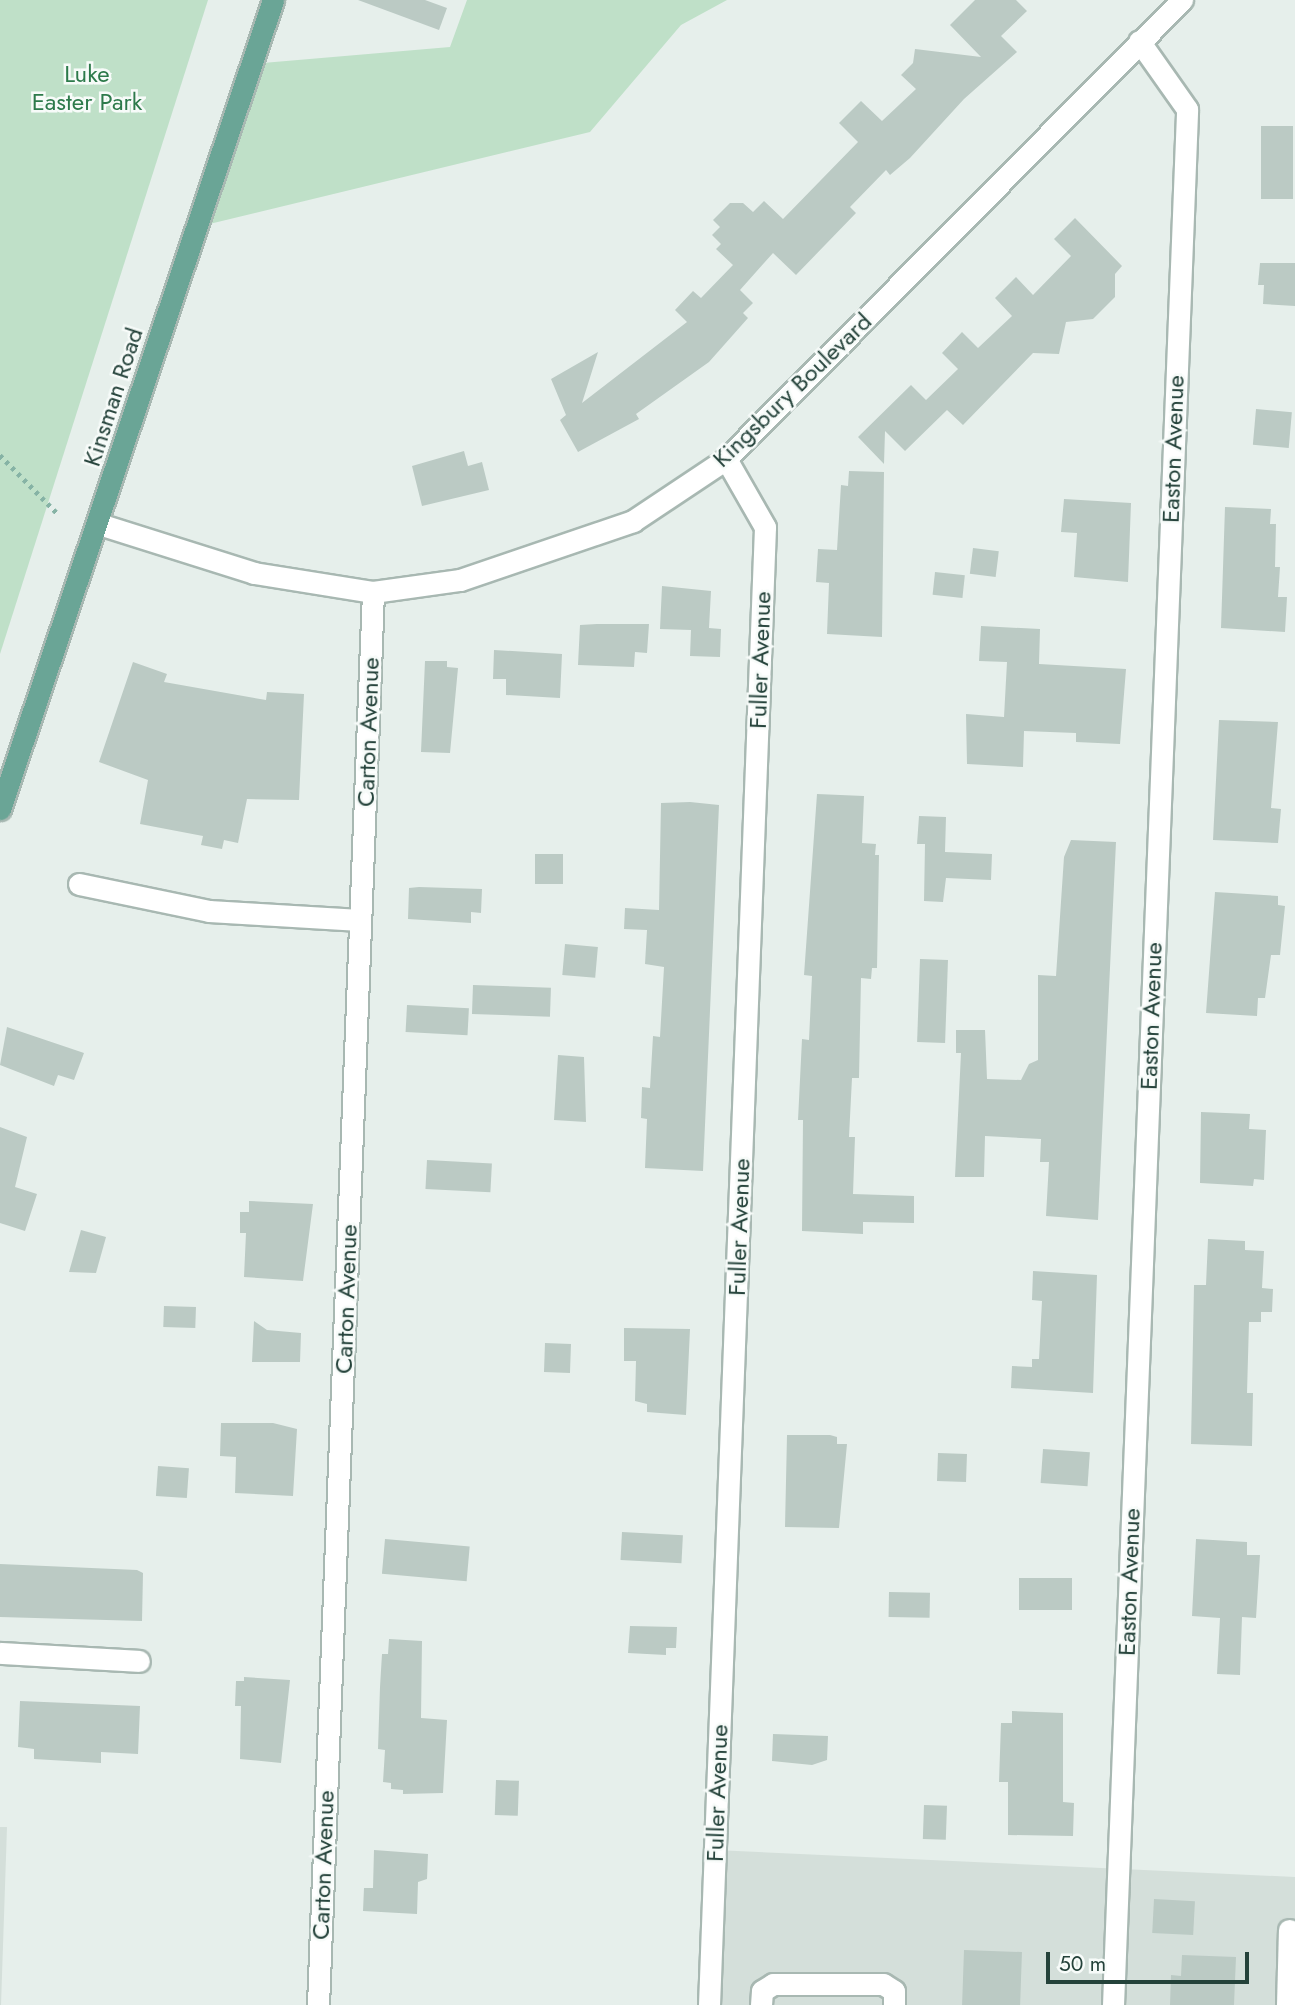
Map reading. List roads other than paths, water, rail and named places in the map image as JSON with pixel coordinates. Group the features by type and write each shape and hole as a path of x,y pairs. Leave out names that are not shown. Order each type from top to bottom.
{"main road":[{"name":"Kinsman Road","path":"0,809 99,524 272,0"}],"street":[{"name":"Kingsbury Boulevard","path":"99,524 254,573 373,592 460,580 633,521 726,459 1182,0"},
{"name":"Easton Avenue","path":"1113,2005 1187,109 1139,41"},
{"name":"Fuller Avenue","path":"709,2005 765,527 726,459"},
{"name":"Carton Avenue","path":"318,2005 373,592"},
{"path":"79,884 209,911 360,920"},
{"path":"0,1653 139,1661"},
{"path":"1287,2005 1289,1930"},
{"path":"761,2005 762,1991 772,1984 883,1984 894,1991 894,2005"}],"park label":[{"name":"Luke Easter Park","path":"87,88"}]}
